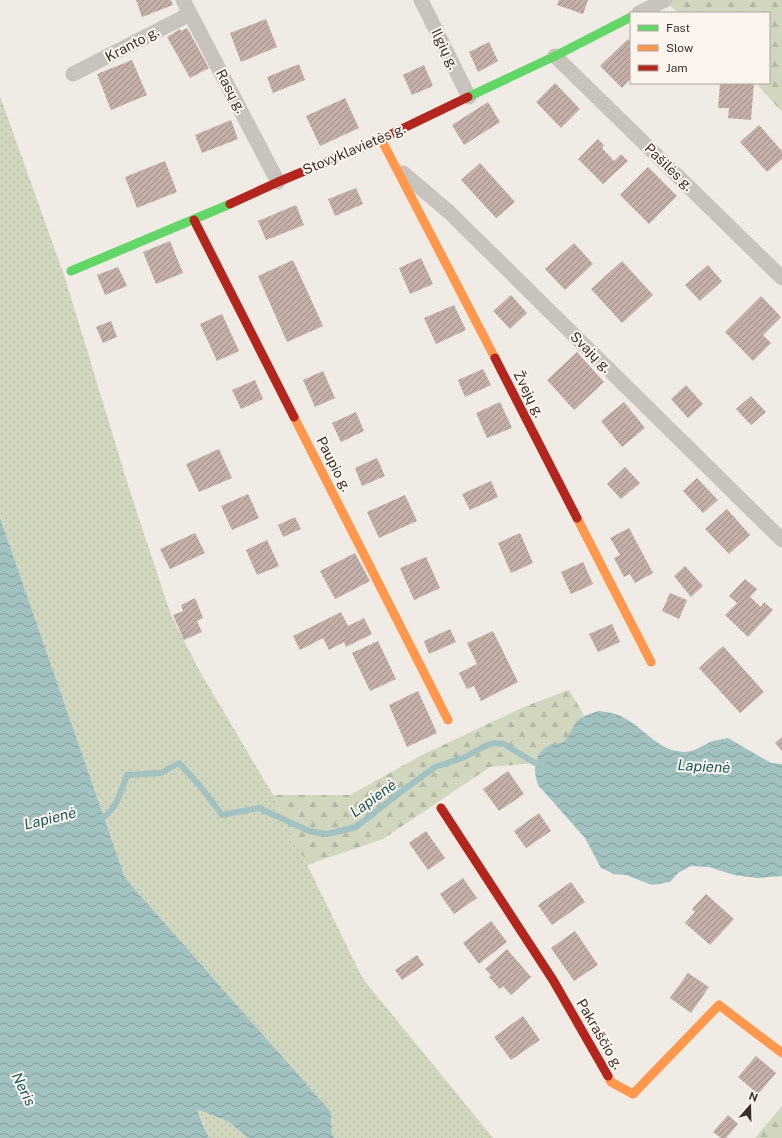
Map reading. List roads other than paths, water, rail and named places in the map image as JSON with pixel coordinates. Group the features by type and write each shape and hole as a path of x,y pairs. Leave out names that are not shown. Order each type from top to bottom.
{"street":[{"name":"Rasų g.","path":"183,0 278,182"},
{"name":"Ilgių g.","path":"421,0 469,97"},
{"path":"641,12 665,0"},
{"name":"Kranto g.","path":"73,74 190,14"},
{"name":"Stovyklavietės g.","path":"71,271 194,220 278,182 380,139 555,56 630,18"},
{"name":"Pašilės g.","path":"555,56 782,278"},
{"name":"Žvejų g.","path":"380,139 397,168 651,662"},
{"name":"Svajų g.","path":"397,168 449,212 782,540"},
{"name":"Paupio g.","path":"194,220 448,720"},
{"name":"Pakraščio g.","path":"441,808 553,980 611,1082 633,1094 719,1005 782,1053"}],"water":[{"name":"Neris","path":"0,518 125,878 331,1112 332,1135 335,1138 248,1138 228,1121 197,1109 209,1138 0,1138"},
{"path":"599,711 625,718 661,745 675,751 692,751 713,741 728,738 771,763 782,764 782,876 757,878 734,875 709,867 691,866 678,873 670,882 652,885 626,875 614,874 601,868 585,838 538,785 535,774 537,759 543,750 550,745 563,742 579,719"}],"waterway":[{"name":"Lapienė","path":"97,820 113,808 120,795 127,775 161,773 179,763 201,787 222,815 259,808 309,831 327,834 356,827 435,767 465,757 493,743 504,744 535,763 544,765"}]}
